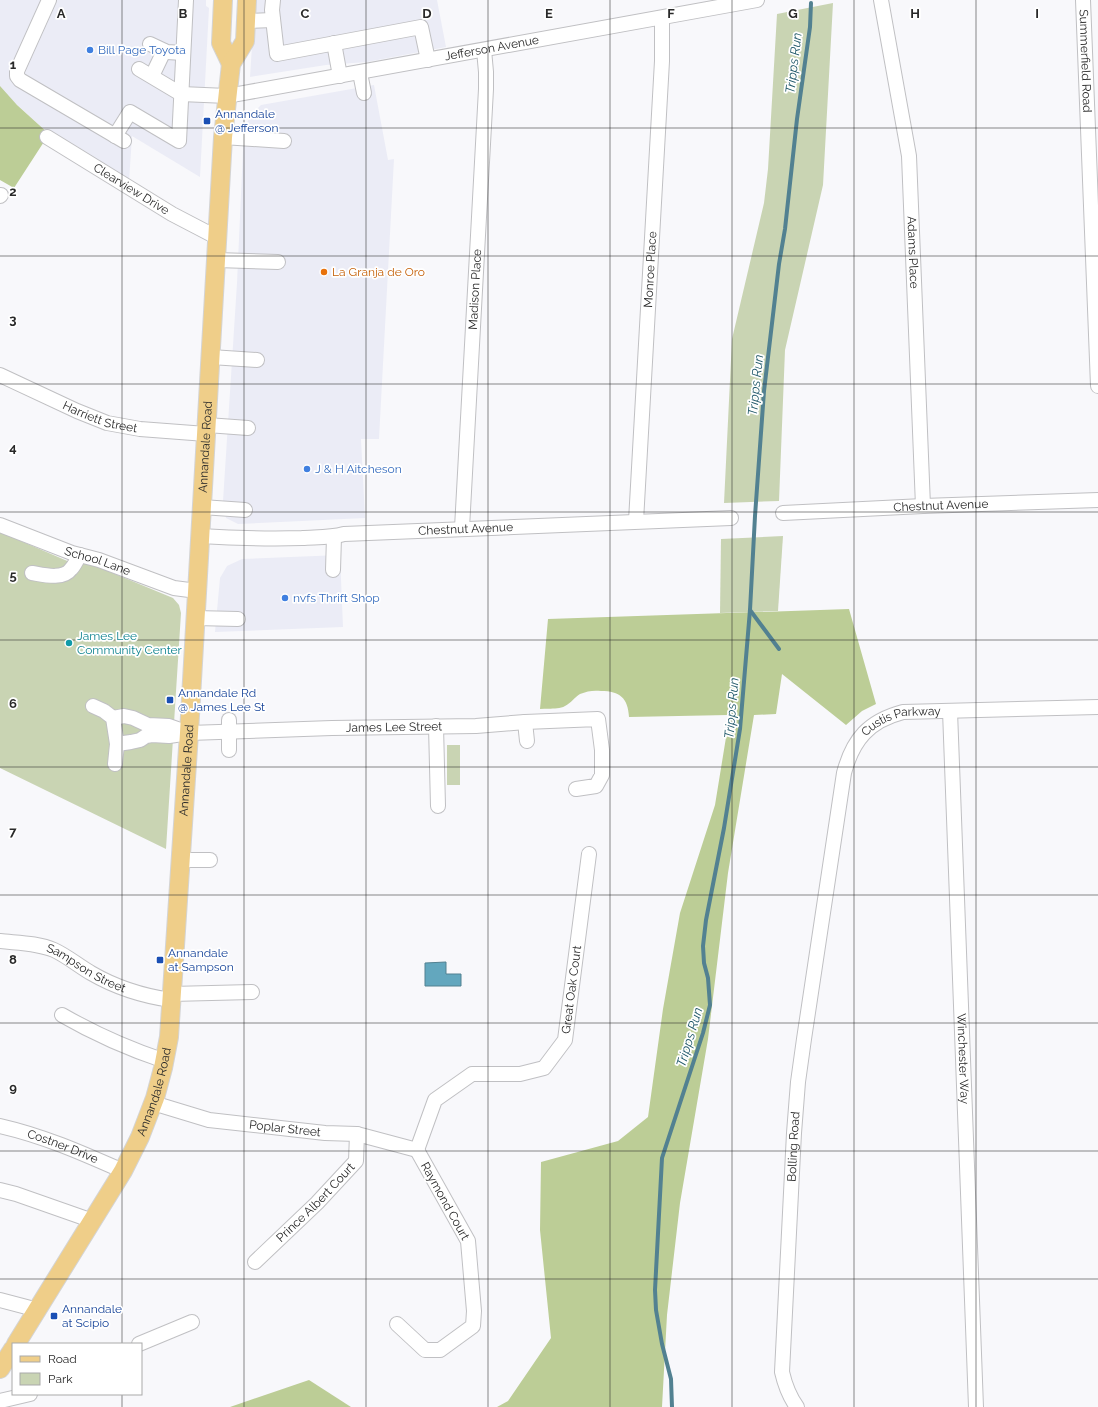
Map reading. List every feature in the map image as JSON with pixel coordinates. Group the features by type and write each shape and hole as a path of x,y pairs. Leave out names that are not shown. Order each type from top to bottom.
{"main road":[{"name":"Annandale Road","path":"223,0 221,43 230,64"},
{"name":"Annandale Road","path":"17,1343 123,1171 140,1137 153,1103 169,1037 189,733 223,137 230,64 245,41 247,0"},
{"path":"0,1369 12,1351"}],"street":[{"path":"49,0 17,71 17,76 20,80 120,138 130,112 179,141 183,52 183,1"},
{"path":"273,0 273,20 277,54 421,27 428,60"},
{"name":"Jefferson Avenue","path":"181,94 227,96 757,0"},
{"name":"Adams Place","path":"881,0 909,156 923,506"},
{"name":"Summerfield Road","path":"1083,0 1093,109 1098,386"},
{"name":"Monroe Place","path":"636,521 661,69 662,18"},
{"path":"247,21 273,20"},
{"path":"334,43 340,76"},
{"path":"150,44 172,53 183,52"},
{"name":"Madison Place","path":"462,528 486,89 484,50"},
{"path":"152,76 164,51"},
{"path":"139,69 181,94"},
{"path":"360,72 364,93"},
{"name":"Clearview Drive","path":"47,137 172,214 218,238"},
{"path":"223,137 284,141"},
{"path":"216,260 278,262"},
{"path":"211,357 257,360"},
{"name":"Harriett Street","path":"0,375 76,411 107,423 140,429 207,430 248,428"},
{"name":"Chestnut Avenue","path":"783,513 923,506 1098,500"},
{"path":"202,507 245,510"},
{"name":"Chestnut Avenue","path":"200,536 241,538 334,536 344,534 462,528 731,518"},
{"name":"School Lane","path":"0,524 72,553 99,560 174,588 197,591"},
{"path":"334,536 334,570"},
{"path":"32,573 47,576 64,574 71,569 80,555"},
{"path":"195,618 238,619"},
{"path":"93,706 104,711 113,718 117,744 115,764"},
{"name":"Custis Parkway","path":"828,884 844,773 856,742 866,730 876,722 903,712 1098,707"},
{"name":"Winchester Way","path":"950,711 976,1407"},
{"path":"113,718 124,716 133,718 148,725 169,726 189,733"},
{"name":"James Lee Street","path":"189,733 229,726 332,723 476,726 598,719 602,750 602,775 596,786 576,789"},
{"path":"525,722 527,741"},
{"path":"229,726 229,750"},
{"path":"436,726 438,806"},
{"path":"117,744 140,740 146,736 152,735 169,736 189,733"},
{"name":"Great Oak Court","path":"417,1150 435,1100 472,1074 520,1074 544,1068 565,1040 589,854"},
{"path":"181,860 210,860"},
{"name":"Bolling Road","path":"797,1407 786,1387 782,1372 793,1141 799,1074 828,884"},
{"name":"Sampson Street","path":"0,941 41,946 54,950 92,974 128,990 148,996 172,997 252,992"},
{"path":"62,1015 84,1028 134,1051 164,1061"},
{"name":"Poplar Street","path":"153,1103 209,1120 325,1133 356,1134 417,1150"},
{"name":"Costner Drive","path":"0,1126 26,1132 69,1146 123,1171"},
{"name":"Prince Albert Court","path":"255,1262 317,1203 356,1161 356,1134"},
{"name":"Raymond Court","path":"397,1324 425,1350 440,1350 473,1326 474,1311 468,1241 417,1150"},
{"path":"0,1190 93,1221"},
{"path":"0,1300 38,1310"},
{"path":"141,1343 192,1322"},
{"path":"0,1401 26,1395"}],"shaded area":[{"path":"0,0 206,0 206,6 209,8 200,177 132,136 129,182 49,134 0,89"},
{"path":"255,0 437,0 446,47 367,62 326,65 250,77"},
{"path":"374,85 388,160 394,159 379,439 361,439 365,518 238,524 226,518 223,501 237,283 244,128 251,115 261,105"},
{"path":"340,555 343,627 215,632 220,578 227,566 242,559"}],"green space":[{"path":"833,3 823,185 785,350 779,501 724,503 732,339 764,203 768,169 777,14"},
{"path":"0,86 17,105 49,134 14,188 0,180"},
{"path":"0,532 72,563 82,562 91,564 173,598 179,605 181,613 166,849 0,768"},
{"path":"783,536 778,611 720,613 721,539"},
{"path":"849,609 876,704 862,711 846,725 782,674 776,714 754,715 728,873 708,1039 680,1203 667,1315 662,1407 497,1407 508,1401 551,1338 540,1230 541,1162 618,1141 648,1117 663,1009 680,913 715,805 729,719 728,715 629,717 625,700 618,694 608,691 588,691 580,694 562,707 540,709 548,619"},
{"path":"447,745 460,745 460,785 447,785"},
{"path":"309,1380 351,1407 230,1407"}],"water":[{"path":"446,962 446,974 461,974 461,986 425,986 425,963"}],"waterway":[{"name":"Tripps Run","path":"672,1407 671,1379 662,1344 656,1310 655,1290 662,1158 703,1033 710,1005 703,946 706,920 724,828 740,729 750,610 764,391 779,264 785,229 797,119 810,27 811,3"},
{"path":"750,610 779,649"}],"place":[{"name":"Bill Page Toyota","path":"90,50"},
{"name":"Annandale @ Jefferson","path":"207,121"},
{"name":"La Granja de Oro","path":"324,272"},
{"name":"J & H Aitcheson","path":"307,469"},
{"name":"nvfs Thrift Shop","path":"285,598"},
{"name":"James Lee Community Center","path":"69,643"},
{"name":"Annandale Rd @ James Lee St","path":"170,700"},
{"name":"Annandale at Sampson","path":"160,960"},
{"name":"Annandale at Scipio","path":"54,1316"}]}
